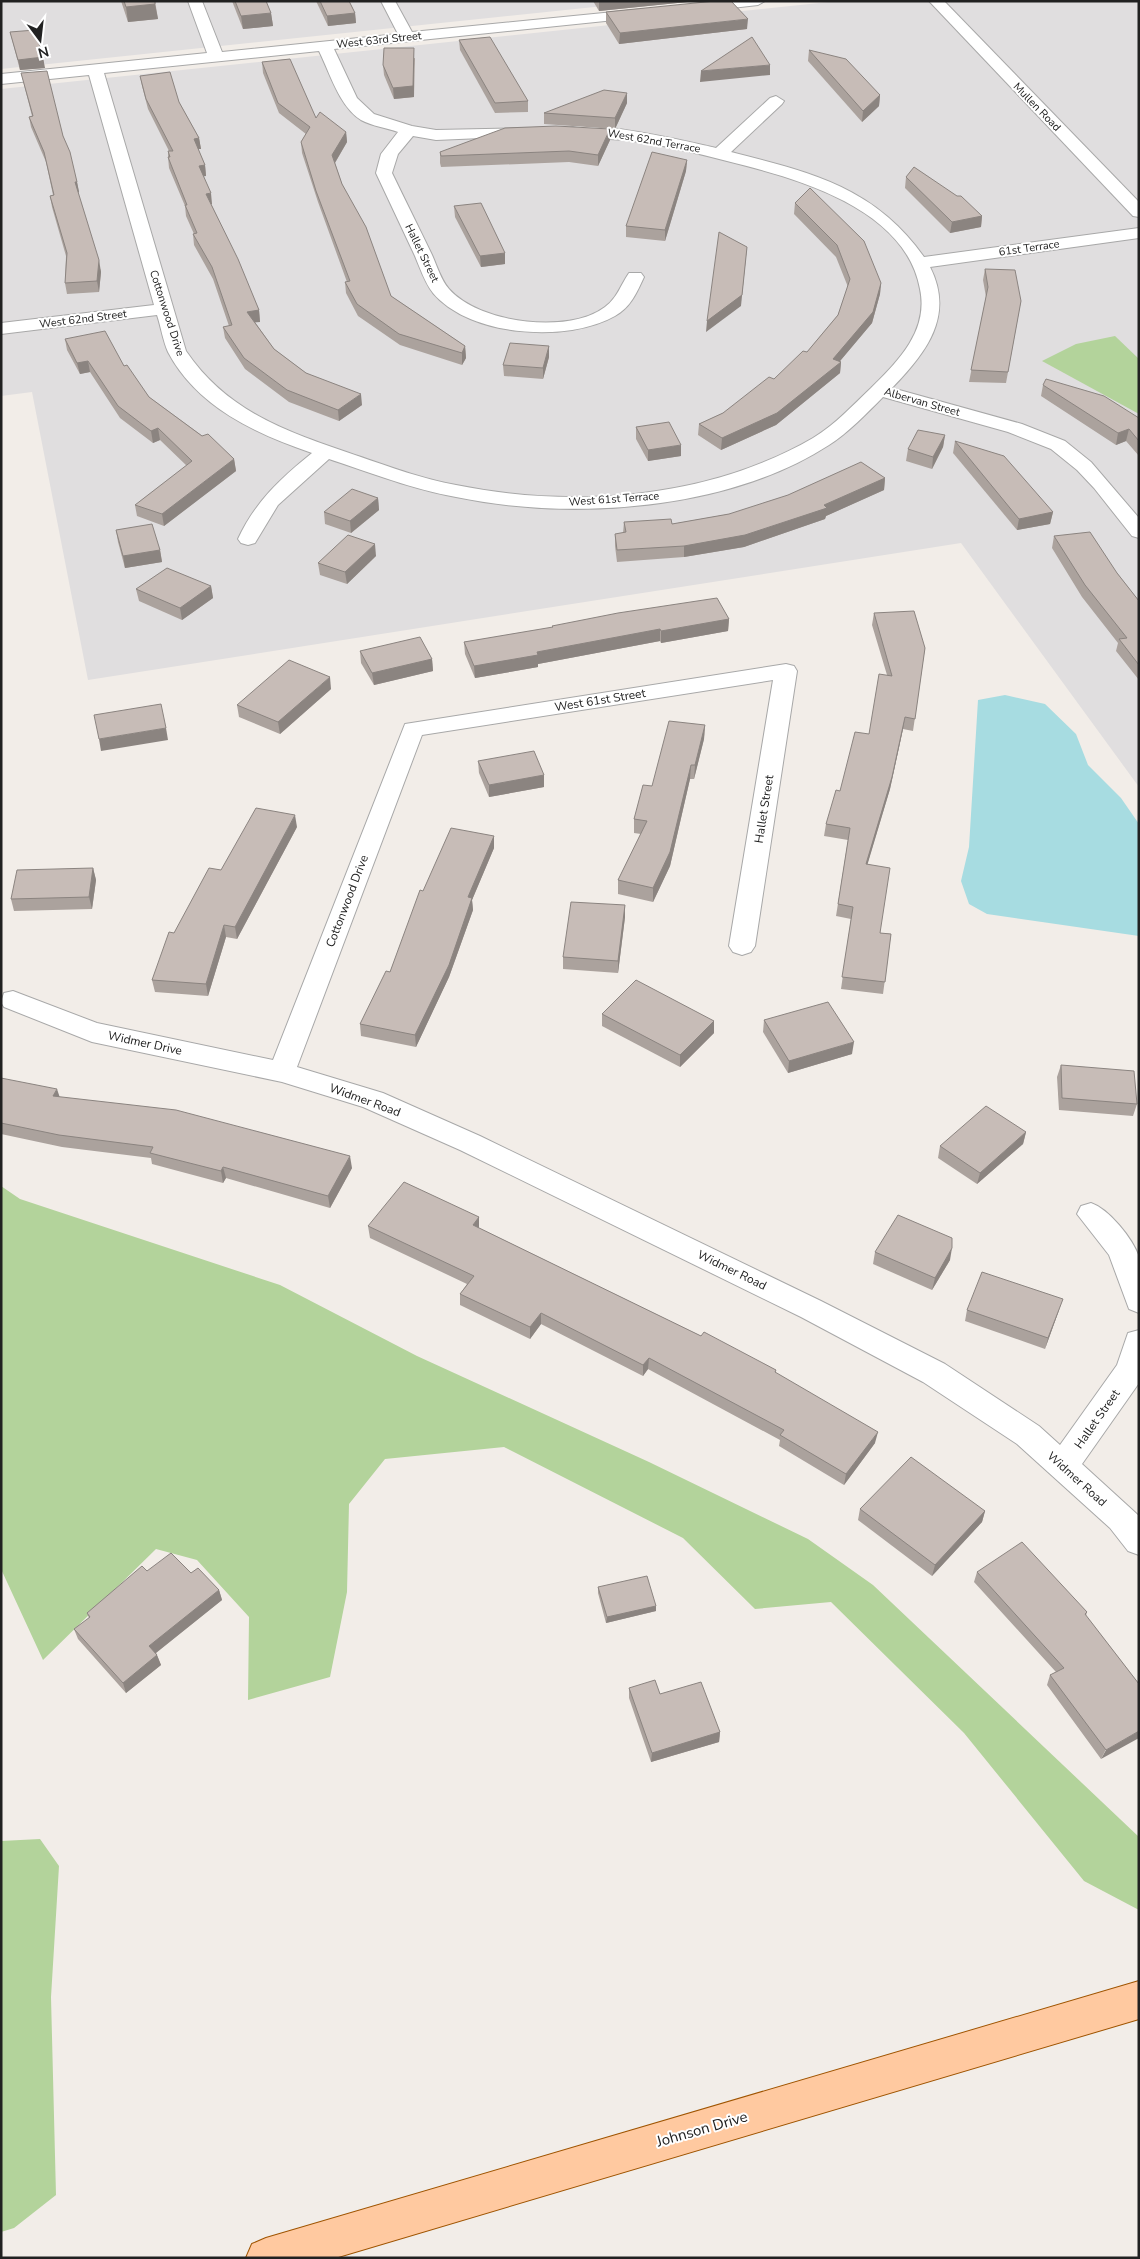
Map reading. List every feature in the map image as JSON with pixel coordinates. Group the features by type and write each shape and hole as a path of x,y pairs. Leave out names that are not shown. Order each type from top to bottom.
{"main road":[{"name":"Johnson Drive","path":"266,2258 1139,2000"}],"street":[{"path":"195,1 216,57"},
{"path":"388,1 407,36"},
{"path":"686,9 758,1"},
{"name":"Mullen Road","path":"936,1 1139,212"},
{"path":"554,7 564,21"},
{"name":"West 63rd Street","path":"1,79 656,12"},
{"path":"324,45 350,99 357,108 368,117 409,130"},
{"name":"Cottonwood Drive","path":"95,70 177,352 186,368 207,391 233,410 262,427 326,452"},
{"path":"720,154 776,101"},
{"name":"West 62nd Terrace","path":"409,130 436,135 550,130 617,133 660,140 720,154"},
{"name":"Hallet Street","path":"409,130 390,150 385,159 384,173 439,289 450,301 470,313 516,326 562,326 603,316 622,304 632,290 635,278"},
{"name":"Albervan Street","path":"720,154 791,172 825,185 855,200 899,233 920,262 928,278 931,296 930,317 909,359 879,390 1014,428 1058,445 1084,466 1101,484 1139,532"},
{"name":"61st Terrace","path":"920,262 1139,233"},
{"name":"West 62nd Street","path":"1,330 164,309"},
{"name":"West 61st Terrace","path":"326,452 421,483 468,494 569,502 664,496 716,485 773,466 820,441 841,426 879,390"},
{"path":"248,540 262,511 274,495 326,452"},
{"name":"Hallet Street","path":"742,946 786,671"},
{"name":"West 61st Street","path":"413,729 786,671"},
{"name":"Cottonwood Drive","path":"282,1072 413,729"},
{"name":"Widmer Drive","path":"13,1000 92,1032 282,1072"},
{"name":"Widmer Road","path":"282,1072 373,1100 461,1140 811,1308 934,1373 1028,1435 1121,1518 1139,1541"},
{"path":"1091,1214 1122,1250 1139,1301"},
{"name":"Hallet Street","path":"1063,1466 1131,1370 1139,1342"}],"shaded area":[{"path":"1,1 652,1 1,69"},
{"path":"838,1 1139,1 1139,787 961,543 88,680 32,392 1,396 1,89"}],"green space":[{"path":"1115,336 1139,359 1139,414 1042,361 1076,344"},
{"path":"1,1186 20,1199 280,1285 417,1356 649,1462 808,1539 873,1585 1139,1837 1139,1910 1084,1881 964,1733 831,1602 755,1609 683,1538 504,1447 385,1459 349,1504 347,1592 330,1677 248,1700 249,1617 197,1560 156,1549 43,1660 1,1569"},
{"path":"40,1839 59,1866 51,1997 56,2195 14,2228 1,2232 1,1841"}],"water":[{"path":"1005,695 1045,704 1076,734 1088,765 1121,798 1139,824 1139,936 987,914 969,904 961,881 969,847 978,700"}],"building":[{"path":"124,1 155,1 155,4 126,7"},
{"path":"235,1 266,1 271,13 241,16"},
{"path":"320,1 349,1 355,13 327,16"},
{"path":"731,1 748,19 620,33 606,12"},
{"path":"35,30 43,57 18,60 10,32"},
{"path":"490,37 528,101 495,103 459,40"},
{"path":"752,37 770,65 701,71"},
{"path":"384,48 414,48 413,86 393,88 383,65"},
{"path":"809,50 846,59 880,95 863,111"},
{"path":"290,59 316,118 320,112 346,132 332,155 342,184 366,227 391,296 465,346 462,353 399,334 357,304 345,282 350,281 316,191 301,142 310,127 278,103 262,62"},
{"path":"47,71 63,136 70,152 77,182 75,182 99,260 97,281 65,283 67,253 50,196 54,195 44,152 29,117 33,116 21,73"},
{"path":"170,72 179,102 199,138 194,139 205,165 199,166 211,193 206,194 238,259 259,310 247,312 274,349 306,373 361,394 338,410 287,390 244,358 223,327 232,325 212,267 193,234 197,233 168,157 170,157 168,151 173,151 146,99 140,76"},
{"path":"604,90 627,93 615,118 544,113"},
{"path":"556,126 610,129 598,155 569,151 441,156 440,152 505,128"},
{"path":"652,152 687,160 665,230 626,226"},
{"path":"914,167 957,196 961,196 982,216 952,222 906,177"},
{"path":"810,188 864,241 881,283 873,312 833,359 841,362 777,413 722,438 699,424 723,413 769,377 774,379 803,351 807,352 838,315 850,279 837,245 795,203"},
{"path":"481,203 505,253 480,256 454,206"},
{"path":"719,232 747,247 742,295 707,321"},
{"path":"985,269 1015,270 1021,301 1008,372 971,370 988,287"},
{"path":"105,331 124,366 127,365 149,397 202,436 208,434 234,459 162,514 135,505 192,461 158,428 151,431 118,406 88,361 77,363 65,339"},
{"path":"510,343 549,346 543,368 503,365"},
{"path":"1046,379 1104,396 1139,418 1139,441 1129,429 1118,433 1043,385"},
{"path":"669,422 681,445 648,450 636,427"},
{"path":"918,430 945,435 933,457 908,449"},
{"path":"955,441 1004,456 1053,512 1019,519"},
{"path":"861,462 885,478 824,505 827,508 745,535 684,546 617,550 615,534 626,532 624,522 671,519 672,524 729,514 788,495"},
{"path":"352,489 378,498 350,521 324,512"},
{"path":"152,524 160,550 123,556 116,530"},
{"path":"1090,532 1117,573 1139,601 1139,665 1119,639 1127,638 1085,585 1054,536"},
{"path":"348,535 375,544 345,572 318,563"},
{"path":"167,568 211,586 180,608 136,589"},
{"path":"717,598 729,619 661,631 660,629 537,652 538,655 474,666 464,642 553,627 618,613"},
{"path":"914,611 925,648 915,719 905,717 892,777 866,864 890,868 880,933 891,934 885,982 842,977 853,907 838,904 850,828 826,824 836,790 840,791 855,732 869,734 879,674 892,676 874,613"},
{"path":"420,637 432,659 372,673 360,651"},
{"path":"289,660 330,677 278,722 237,705"},
{"path":"161,704 166,728 99,739 94,715"},
{"path":"669,721 705,725 695,765 691,765 670,852 653,888 618,880 647,821 634,819 643,785 652,786"},
{"path":"534,751 544,775 489,785 478,761"},
{"path":"256,808 295,815 235,927 224,925 206,984 152,980 169,932 174,933 209,868 221,870"},
{"path":"451,828 494,836 468,897 472,898 449,965 415,1035 360,1024 386,971 390,972 420,890 423,891"},
{"path":"93,868 89,897 11,899 17,870"},
{"path":"571,902 625,905 618,961 563,957"},
{"path":"636,980 714,1021 680,1055 602,1014"},
{"path":"828,1002 854,1042 789,1061 764,1020"},
{"path":"1061,1065 1134,1071 1137,1104 1062,1098"},
{"path":"1,1078 57,1089 53,1096 176,1110 350,1156 328,1196 223,1167 221,1171 150,1153 153,1147 59,1135 1,1123"},
{"path":"986,1106 1026,1132 980,1173 940,1146"},
{"path":"404,1182 479,1217 473,1225 701,1336 704,1332 776,1370 775,1372 878,1432 846,1474 780,1435 784,1430 649,1358 643,1365 541,1313 530,1327 460,1294 474,1276 368,1226"},
{"path":"898,1215 952,1238 952,1248 935,1278 875,1252"},
{"path":"982,1272 1063,1299 1048,1338 967,1310"},
{"path":"911,1457 985,1511 935,1565 860,1509"},
{"path":"1022,1542 1087,1612 1085,1614 1139,1684 1139,1731 1106,1750 1050,1675 1064,1668 977,1572"},
{"path":"171,1553 191,1573 198,1568 219,1590 149,1646 157,1655 123,1683 74,1629 90,1617 87,1613 142,1566 147,1571"},
{"path":"647,1576 656,1606 607,1617 598,1587"},
{"path":"655,1680 660,1694 701,1682 720,1732 652,1753 629,1688"}]}
